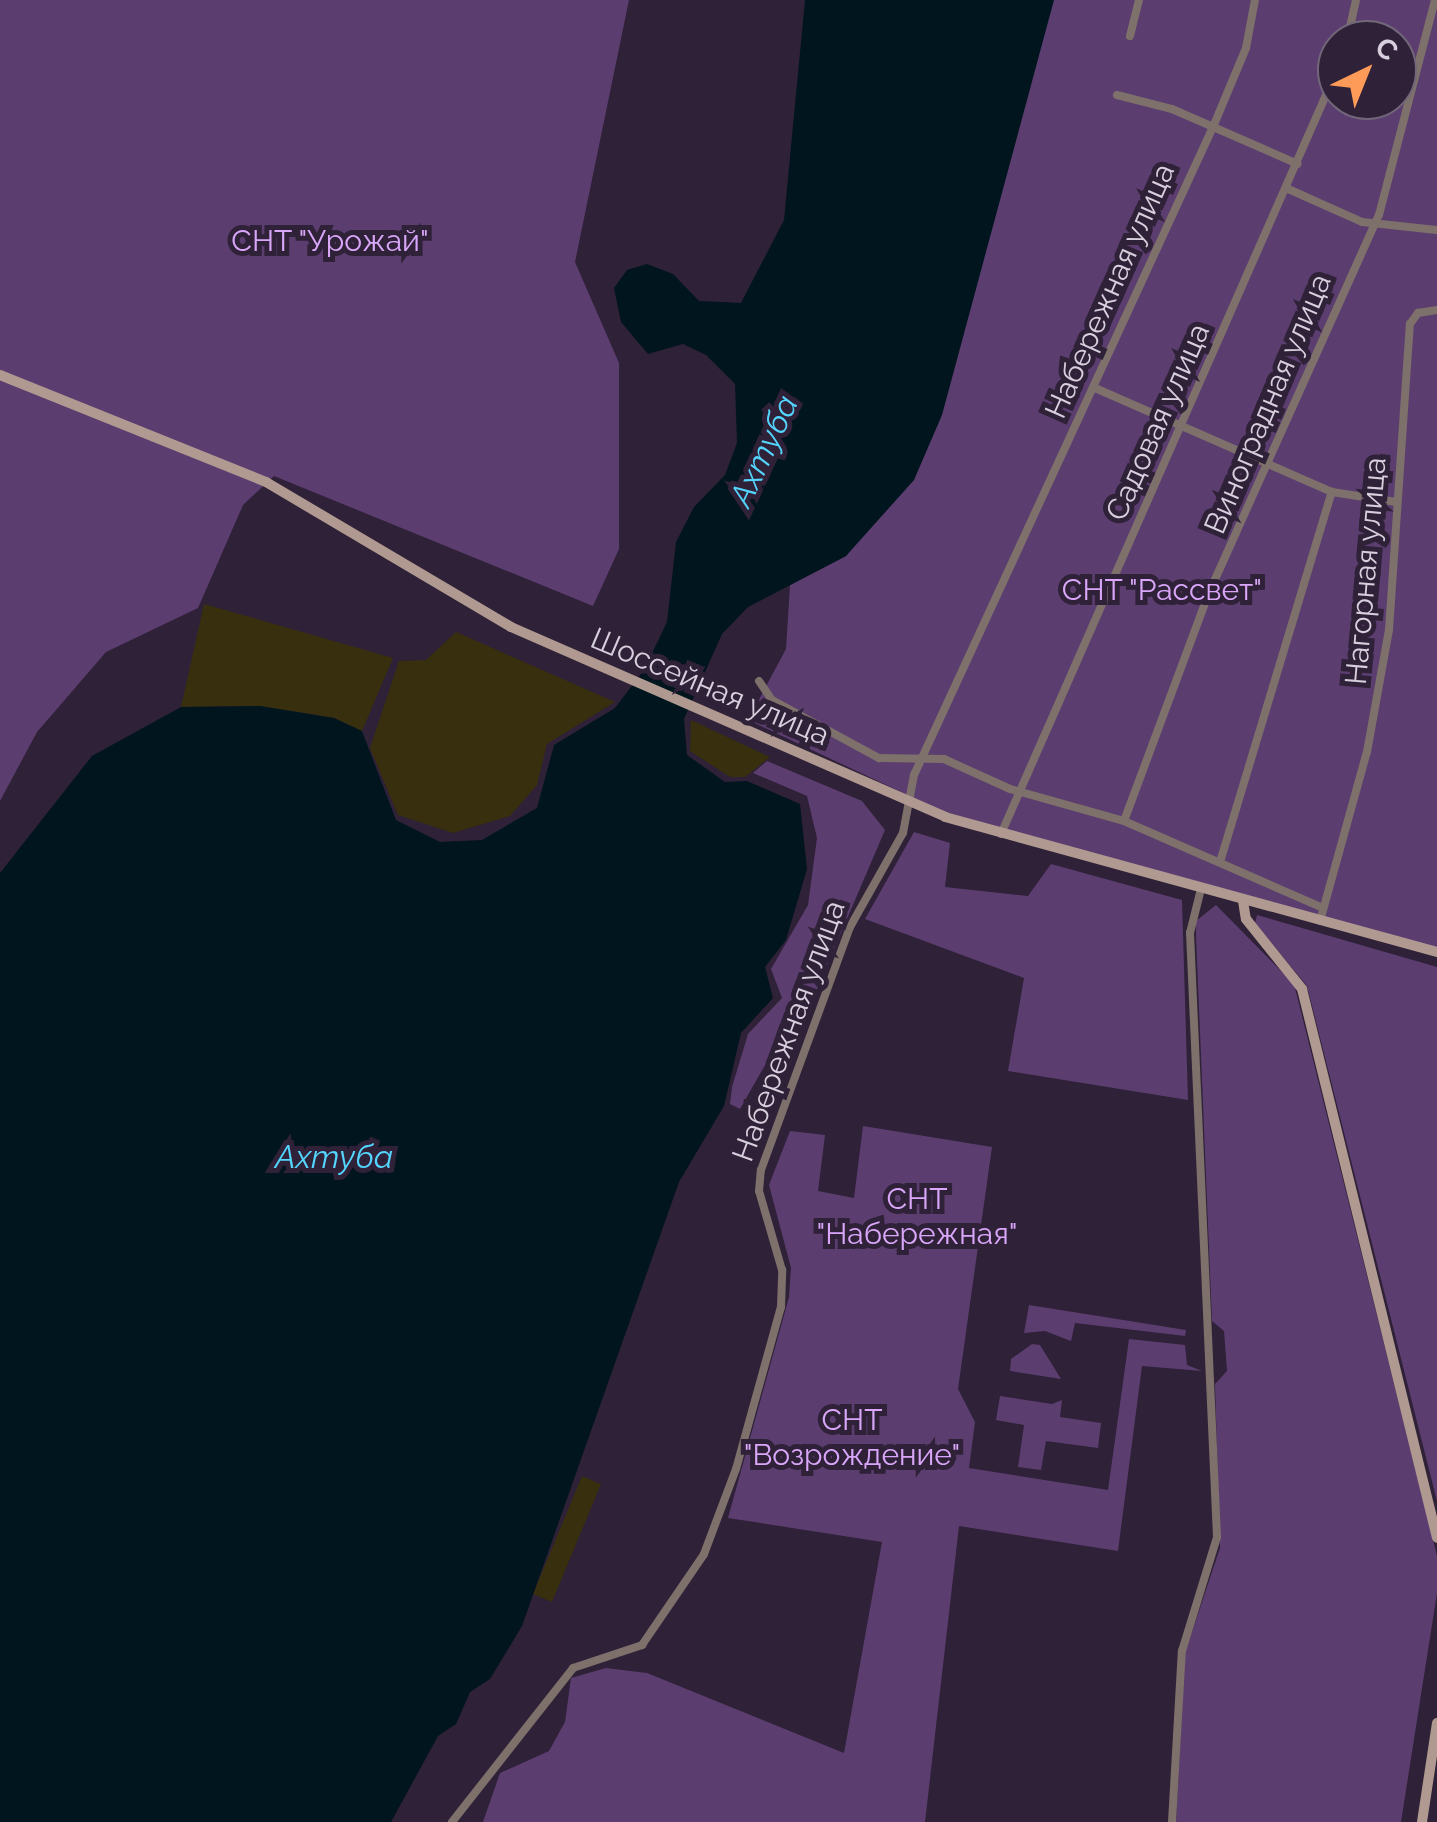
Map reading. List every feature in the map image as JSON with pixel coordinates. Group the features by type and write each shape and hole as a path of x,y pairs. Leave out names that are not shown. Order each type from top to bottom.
{"street":[{"path":"1130,36 1138,0"},
{"name":"Набережная улица","path":"452,1822 574,1668 642,1645 704,1554 736,1468 781,1307 782,1270 760,1196 761,1170 850,927 903,833 922,762 1096,388 1212,126 1246,48 1255,0"},
{"name":"Виноградная улица","path":"1124,820 1208,596 1374,222 1436,0"},
{"path":"1117,95 1212,126 1298,164"},
{"name":"Садовая улица","path":"1000,834 1317,118"},
{"path":"1286,188 1374,222 1437,230"},
{"name":"Нагорная улица","path":"1320,922 1374,722 1390,630 1410,324 1418,313 1437,310"},
{"name":"Шоссейная улица","path":"0,375 266,482 494,618 911,802 1000,834 1437,952"},
{"path":"1096,388 1332,492 1396,502"},
{"path":"1220,862 1332,492"},
{"path":"759,682 772,700 879,758 922,762 944,759 1018,792 1038,792 1124,820 1323,908"},
{"path":"1172,1822 1182,1651 1217,1537 1190,933 1202,888"},
{"path":"1243,901 1246,919 1302,989 1437,1538"},
{"path":"1422,1822 1437,1724"}],"green space":[{"name":"СНТ \"Урожай\"","path":"0,0 629,0 575,262 619,363 619,549 593,606 274,476 243,505 198,608 106,652 37,732 0,801"},
{"name":"СНТ \"Рассвет\"","path":"1052,0 1437,0 1437,948 948,814 748,720 786,649 790,585 846,556 932,438"},
{"path":"767,761 862,801 885,830 808,1010 785,1030 740,1109 730,1104 732,1087 748,1034 782,998 771,969 808,905 817,838 807,796 753,773"},
{"path":"914,832 950,843 945,887 1028,896 1051,864 1182,900 1188,1100 1008,1071 1024,978 865,919"},
{"path":"1216,905 1294,984 1437,1556 1437,1593 1401,1822 1176,1822 1185,1653 1220,1548 1215,1384 1227,1371 1224,1331 1212,1321 1196,936 1196,921"},
{"path":"1257,915 1437,967 1437,1501 1307,986 1255,923"},
{"path":"863,1126 992,1147 958,1389 975,1422 969,1468 1108,1490 1129,1339 1185,1345 1187,1365 1202,1371 1142,1366 1118,1551 959,1526 925,1822 483,1822 500,1773 549,1751 565,1722 571,1678 606,1668 647,1673 844,1753 882,1542 728,1518 789,1297 791,1268 769,1185 790,1131 825,1135 818,1191 854,1198"},
{"path":"1029,1305 1186,1330 1185,1336 1075,1323 1071,1341 1045,1331 1024,1333"},
{"path":"1032,1344 1040,1345 1061,1379 1010,1371 1011,1359"},
{"path":"1000,1396 1052,1404 1062,1400 1060,1417 1101,1423 1098,1448 1046,1441 1041,1470 1018,1467 1024,1425 996,1420"}],"sand":[{"path":"204,604 393,658 362,731 334,718 260,706 181,707"},
{"path":"456,632 615,702 547,744 537,785 510,816 453,833 398,815 370,748 399,661 426,660"},
{"path":"691,720 770,757 745,777 730,777 690,751"},
{"path":"582,1476 601,1484 552,1602 533,1594"}],"water":[{"name":"Ахтуба","path":"805,0 1054,0 942,415 914,480 846,556 748,607 722,634 684,719 687,755 725,782 747,781 800,804 807,869 786,940 765,967 773,998 741,1033 724,1106 679,1182 522,1626 490,1679 470,1692 456,1724 438,1736 391,1822 0,1822 0,873 92,756 181,707 260,706 334,718 362,731 396,820 440,842 482,840 537,808 554,745 615,708 644,670 667,622 676,542 694,507 725,475 737,443 735,384 706,355 683,344 648,354 621,322 614,288 627,270 647,264 673,274 699,301 741,303 784,220"}],"park label":[{"name":"СНТ \"Набережная\"","path":"917,1216"},
{"name":"СНТ \"Возрождение\"","path":"852,1437"}]}
